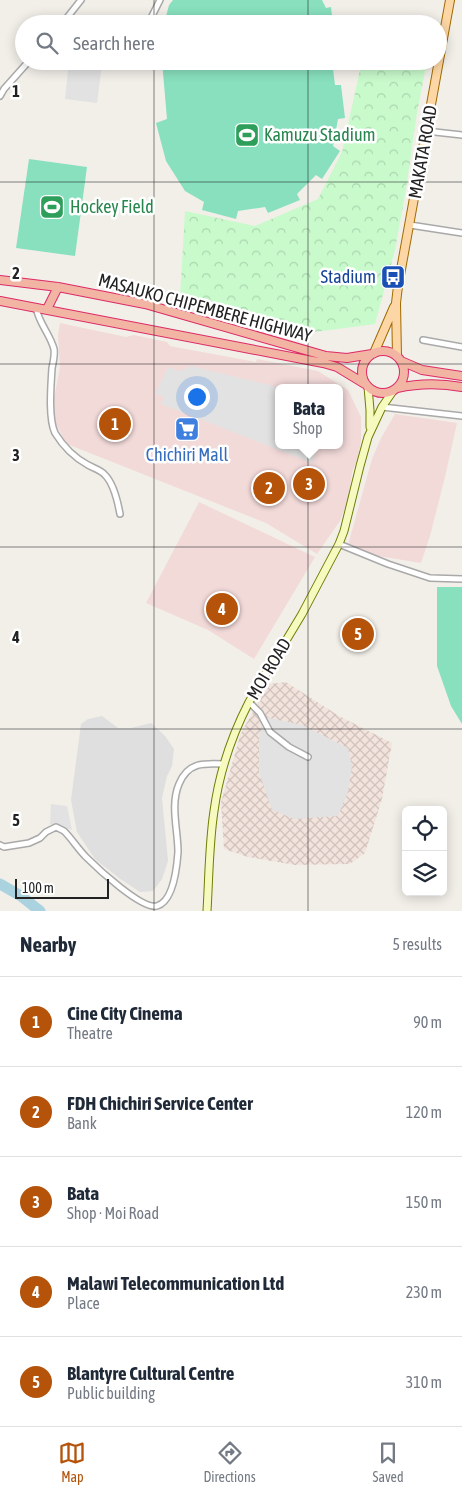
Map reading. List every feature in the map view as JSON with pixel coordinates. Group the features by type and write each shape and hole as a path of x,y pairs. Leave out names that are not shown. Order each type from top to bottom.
{"highway":[{"name":"MASAUKO CHIPEMBERE HIGHWAY","path":"0,280 110,296 152,306 326,356 347,358 373,353"},
{"path":"47,310 58,287"},
{"name":"MASAUKO CHIPEMBERE HIGHWAY","path":"0,301 323,363 337,368 367,386"},
{"path":"462,376 422,370 399,359 390,352 382,351 373,353 367,358 363,364 362,371 362,378 367,386 373,391 380,393 419,384 462,387"},
{"path":"395,390 402,383 404,376 404,368 399,359"}],"main road":[{"name":"MAKATA ROAD","path":"447,16 450,0"},
{"name":"MAKATA ROAD","path":"399,359 396,303 437,70"},
{"name":"MAKATA ROAD","path":"373,353 396,303"},
{"path":"367,386 370,417 368,437"},
{"path":"368,437 382,407 395,390"},
{"name":"MOI ROAD","path":"207,911 213,812 224,764 242,715 302,614 339,544 368,437"}],"street":[{"path":"69,15 81,0"},
{"path":"152,15 160,0"},
{"path":"0,96 2,88 20,70"},
{"path":"426,130 462,135"},
{"path":"410,225 462,233"},
{"path":"36,308 37,317 43,324 54,350 51,376 52,425 54,432 66,448 82,461 104,474 116,498 120,514"},
{"path":"424,340 462,347"},
{"path":"382,407 462,416"},
{"path":"339,544 388,564 430,578 462,579"},
{"path":"249,702 260,713 270,732 289,747 308,757"},
{"path":"0,845 29,843 56,827 60,828 84,855 110,879 147,906 158,909 168,895 175,880 178,850 175,798 179,783 186,773 197,765 205,763 224,764"}],"shaded area":[{"path":"68,70 101,70 97,103 65,99"},
{"name":"Chichiri Mall","path":"60,323 126,337 134,335 167,342 170,346 256,362 257,359 318,371 339,384 275,384 275,449 343,449 343,387 348,390 361,417 361,441 352,473 348,500 340,521 317,554 266,523 67,444 55,423 53,415 53,404 60,367 58,335"},
{"path":"191,366 275,386 275,449 161,404 164,397 155,394 168,367 180,371"},
{"path":"395,414 457,423 430,536 421,563 372,555 348,545 372,459 381,438"},
{"path":"276,449 317,449 312,463"},
{"path":"199,502 315,557 254,659 208,630 146,603"},
{"path":"286,682 339,716 392,743 382,799 365,853 350,864 295,865 248,857 224,849 221,802 241,733 269,684"},
{"path":"102,716 118,728 131,728 151,723 165,736 174,749 172,766 167,776 162,798 168,861 162,879 153,891 140,892 119,878 95,859 77,832 71,800 81,724 88,719"},
{"path":"265,717 302,725 348,748 352,766 348,792 338,816 294,819 272,810 259,772 259,736"},
{"path":"51,804 67,806 72,830 50,824"}],"green space":[{"path":"173,0 322,0 326,8 331,7 332,15 166,15 169,5"},
{"name":"Kamuzu Stadium","path":"163,70 333,70 335,85 341,85 345,118 338,119 333,146 340,151 322,179 316,175 297,194 300,200 268,213 265,207 238,211 236,219 202,210 204,202 185,191 166,161 156,123 167,119"},
{"path":"360,70 425,70 395,250 375,324 300,334 180,297 185,211 255,226 318,199 342,152"},
{"name":"Hockey Field","path":"29,159 87,167 75,256 16,248"},
{"path":"437,587 462,587 462,724 451,706 437,666"}],"waterway":[{"path":"0,884 21,896 40,911"}],"place":[{"name":"Kamuzu Stadium","path":"247,135"},
{"name":"Hockey Field","path":"52,207"},
{"name":"Stadium","path":"393,277"},
{"name":"Cine City Cinema","path":"115,424"},
{"name":"Chichiri Mall","path":"187,429"},
{"name":"Bata","path":"309,484"},
{"name":"FDH Chichiri Service Center","path":"269,488"},
{"name":"Malawi Telecommunication Ltd","path":"222,609"},
{"name":"Blantyre Cultural Centre","path":"358,634"}]}
